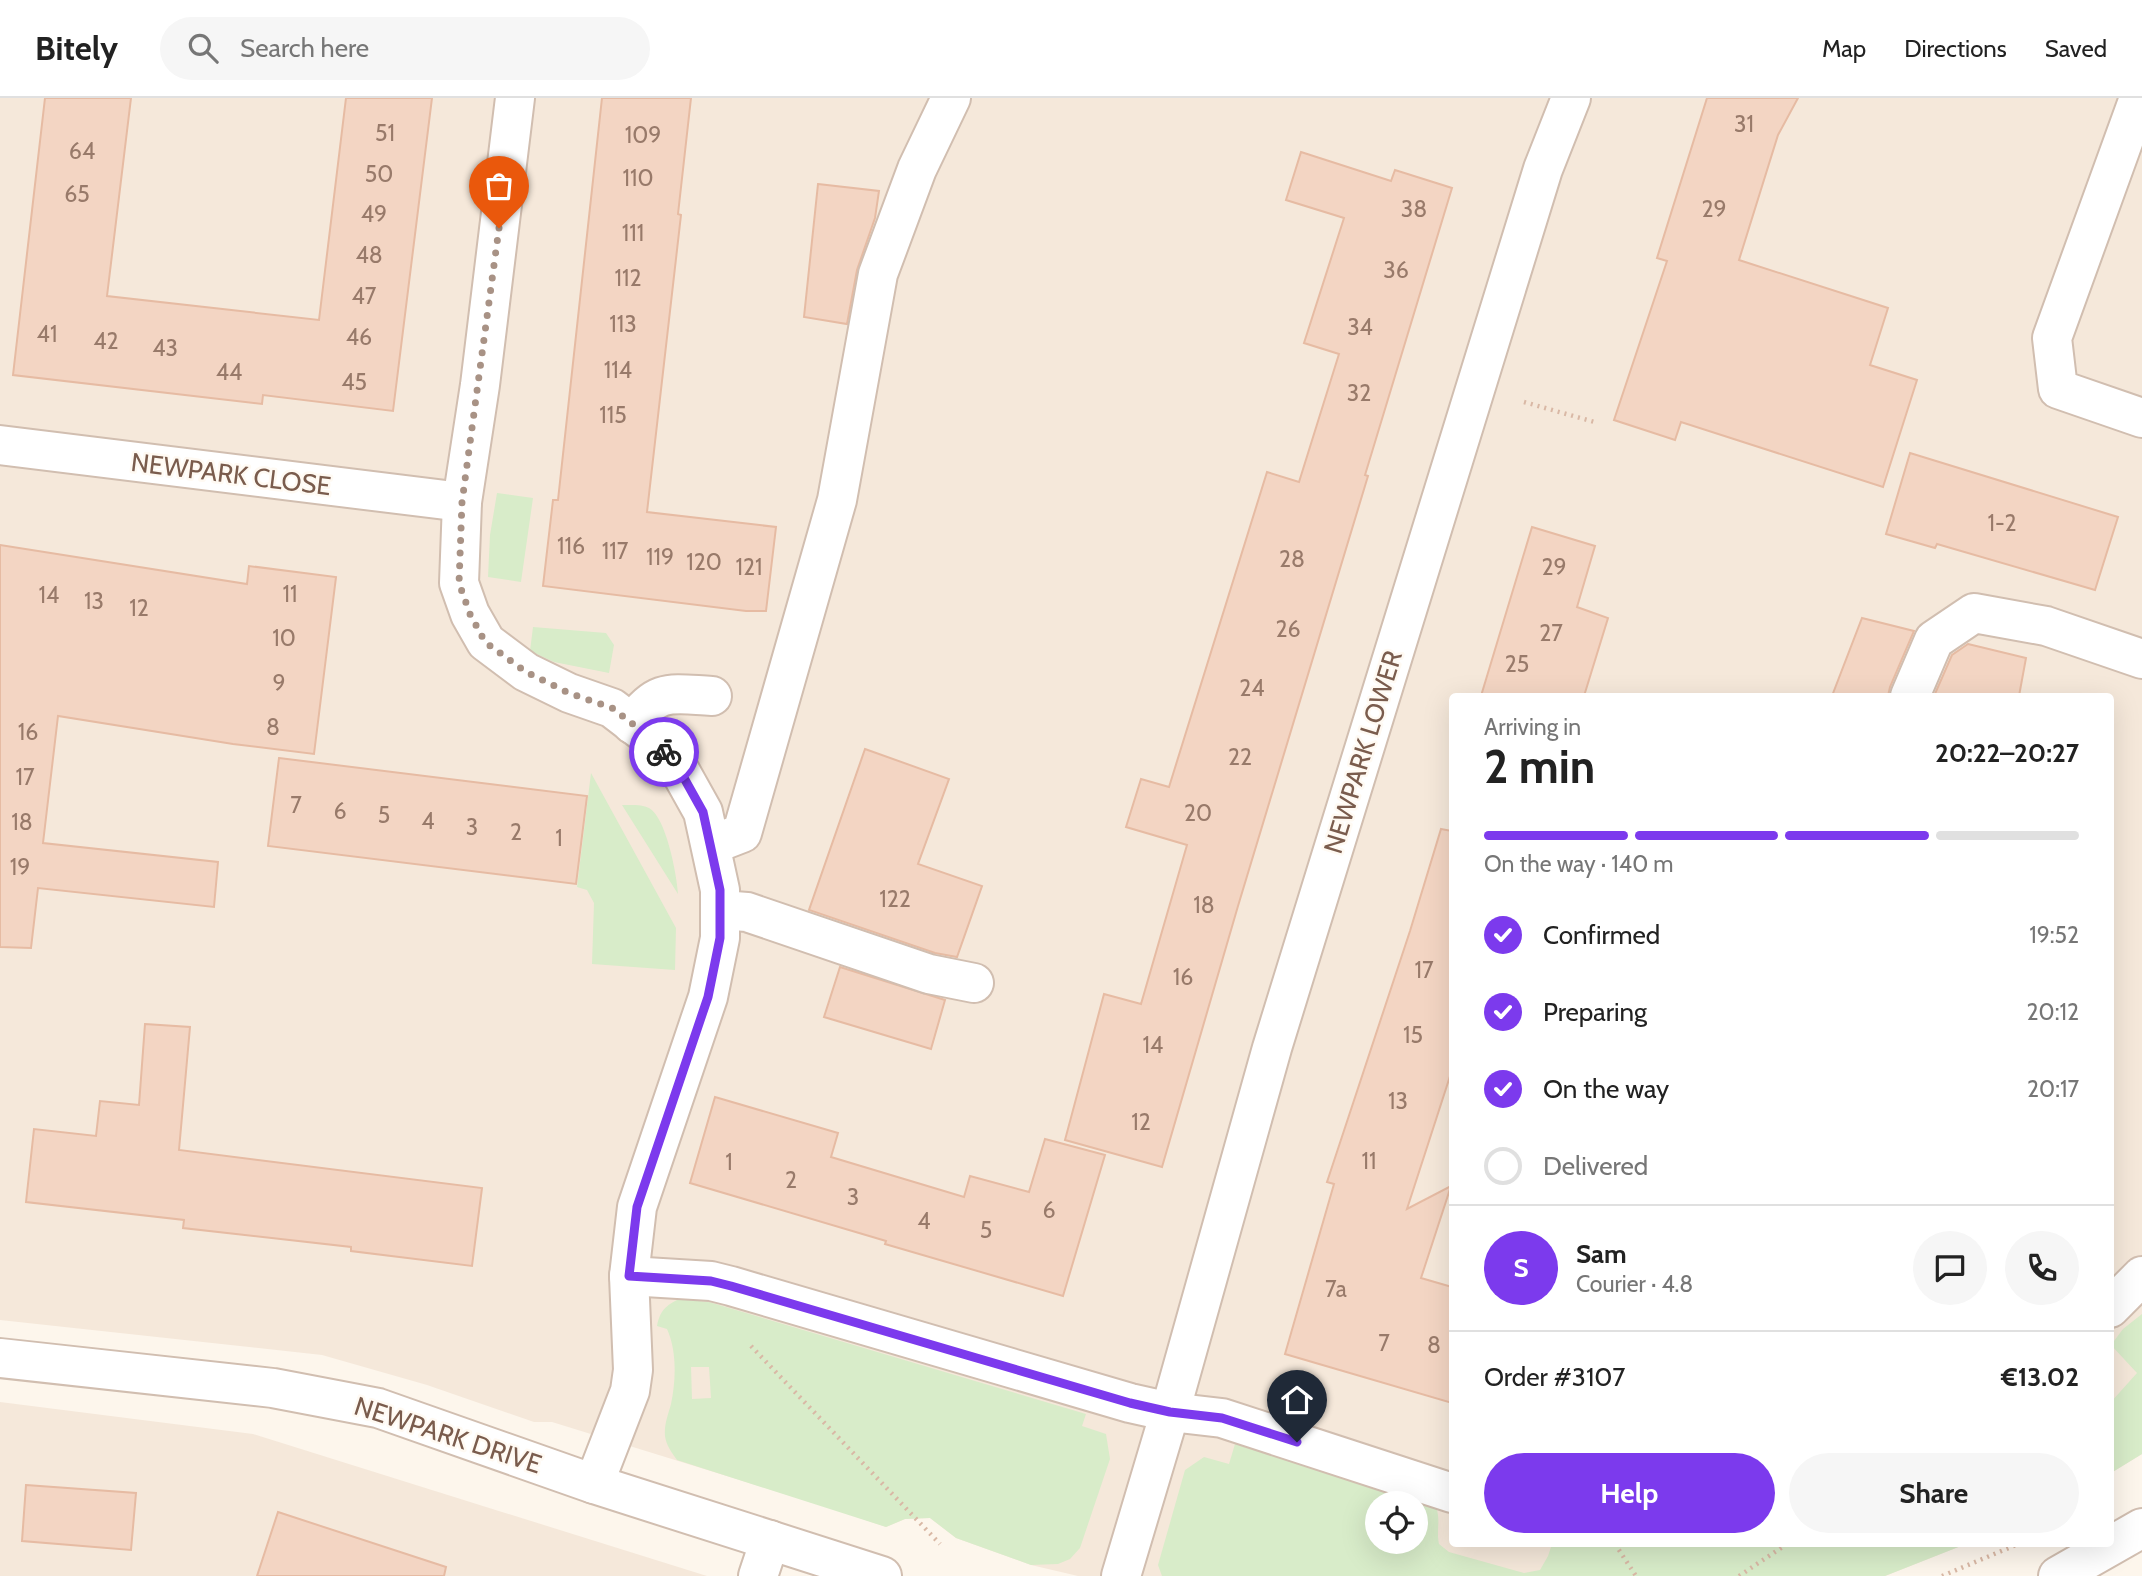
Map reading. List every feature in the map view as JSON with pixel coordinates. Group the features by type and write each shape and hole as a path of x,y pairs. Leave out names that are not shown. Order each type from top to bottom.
{"street":[{"path":"515,98 480,385 462,502 459,583 470,614 485,642 526,672 569,693 612,708 655,741 679,769 703,812 720,890 720,938 708,997 637,1207 629,1276 633,1370 630,1391 594,1484"},
{"path":"711,845 742,834 837,500 878,274 917,169 951,98"},
{"name":"NEWPARK LOWER","path":"1121,1576 1272,1048 1543,169 1571,98"},
{"path":"2139,98 2052,338 2058,389 2142,418"},
{"name":"NEWPARK CLOSE","path":"0,445 462,502"},
{"path":"1911,693 1934,640 1974,613 2046,626 2142,659"},
{"path":"632,724 642,709 665,694 712,696"},
{"path":"721,909 747,912 929,974 974,983"},
{"path":"629,1276 711,1281 731,1286 1130,1403 1170,1412 1222,1418 1449,1492"},
{"path":"2114,1304 2142,1276"},
{"name":"NEWPARK DRIVE","path":"0,1359 272,1388 378,1408 594,1484 882,1576"},
{"path":"2114,1544 2142,1528"},
{"path":"758,1576 771,1540"},
{"path":"2058,1576 2109,1547"}],"path":[{"path":"1521,401 1598,423"},
{"path":"745,1340 940,1544"},
{"path":"1617,1547 1636,1576"},
{"path":"1740,1576 1783,1547"},
{"path":"1942,1576 2011,1547"}],"shaded area":[{"path":"0,98 2142,98 2142,1454 2114,1471 2114,693 1449,693 1449,1547 1958,1547 1885,1576 1078,1576 1031,1565 956,1538 930,1518 905,1519 886,1527 552,1422 534,1422 427,1385 322,1355 0,1320"},
{"path":"0,1402 253,1434 707,1576 0,1576"}],"green space":[{"path":"497,493 533,498 521,582 488,577 490,535"},
{"path":"533,627 606,633 614,645 609,673 554,662 530,651"},
{"path":"591,773 676,928 675,970 592,964 594,903 587,890 577,887"},
{"path":"622,805 649,808 661,823 670,847 678,894"},
{"path":"679,1299 709,1302 1086,1414 1082,1426 1106,1434 1110,1459 1080,1548 1070,1559 1058,1564 1031,1565 956,1538 930,1518 905,1519 886,1527 677,1460 668,1446 665,1432 674,1385 674,1356 667,1329 657,1326 662,1313","holes":["691,1367 709,1367 711,1398 692,1399"]},
{"path":"2142,1314 2142,1454 2114,1471 2114,1399 2137,1373 2114,1348 2114,1341 2123,1329"},
{"path":"1235,1444 1385,1491 1365,1491 1365,1554 1428,1554 1428,1504 1436,1507 1439,1544 1449,1552 1524,1573 1540,1570 1551,1547 1958,1547 1885,1576 1162,1576 1158,1565 1185,1470 1204,1457 1229,1464"}],"building":[{"path":"45,98 131,98 107,296 319,320 346,98 432,98 393,411 263,395 262,404 13,375"},
{"path":"602,98 691,98 678,214 681,215 647,512 776,527 766,611 746,611 543,586 553,500 558,500"},
{"path":"1707,98 1798,98 1778,135 1739,260 1888,308 1870,365 1917,380 1883,487 1681,422 1675,440 1614,420 1667,261 1657,258"},
{"path":"1301,152 1391,181 1395,170 1452,188 1162,1167 1065,1140 1104,994 1141,1004 1187,845 1126,827 1141,779 1169,787 1267,472 1299,482 1339,354 1304,343 1344,218 1286,200"},
{"path":"818,184 879,191 875,218 857,270 847,324 804,317"},
{"path":"1910,453 2118,517 2095,590 1937,544 1935,548 1886,534"},
{"path":"1532,527 1595,546 1577,607 1608,618 1585,693 1482,693"},
{"path":"0,545 247,584 249,566 336,577 314,754 58,716 43,843 218,862 214,907 38,888 31,948 0,947"},
{"path":"1862,618 1914,631 1889,693 1833,693"},
{"path":"1968,644 2026,658 2020,693 1935,693 1952,655"},
{"path":"865,749 949,779 918,864 982,886 957,957 935,953 809,910"},
{"path":"279,758 587,796 576,884 268,846"},
{"path":"1441,829 1449,830 1449,1079 1407,1209 1449,1187 1421,1278 1449,1286 1449,1402 1285,1354 1334,1184 1327,1182"},
{"path":"840,967 945,1000 931,1049 824,1017"},
{"path":"145,1024 190,1027 179,1150 482,1188 472,1266 351,1251 351,1247 183,1228 184,1220 26,1202 34,1129 96,1136 100,1101 139,1105"},
{"path":"715,1097 838,1133 831,1157 964,1197 970,1176 1029,1192 1045,1139 1105,1155 1063,1296 690,1183"},
{"path":"26,1485 136,1493 131,1550 22,1541"},
{"path":"278,1512 446,1567 444,1576 257,1576"}],"way so far":[{"path":"499,228 480,385 462,502 459,583 470,614 485,642 526,672 569,693 612,708 655,741 664,752"}],"route":[{"path":"664,752 679,769 703,812 720,890 720,938 708,997 637,1207 629,1276 711,1281 1130,1403 1170,1412 1222,1418 1297,1442"}]}
